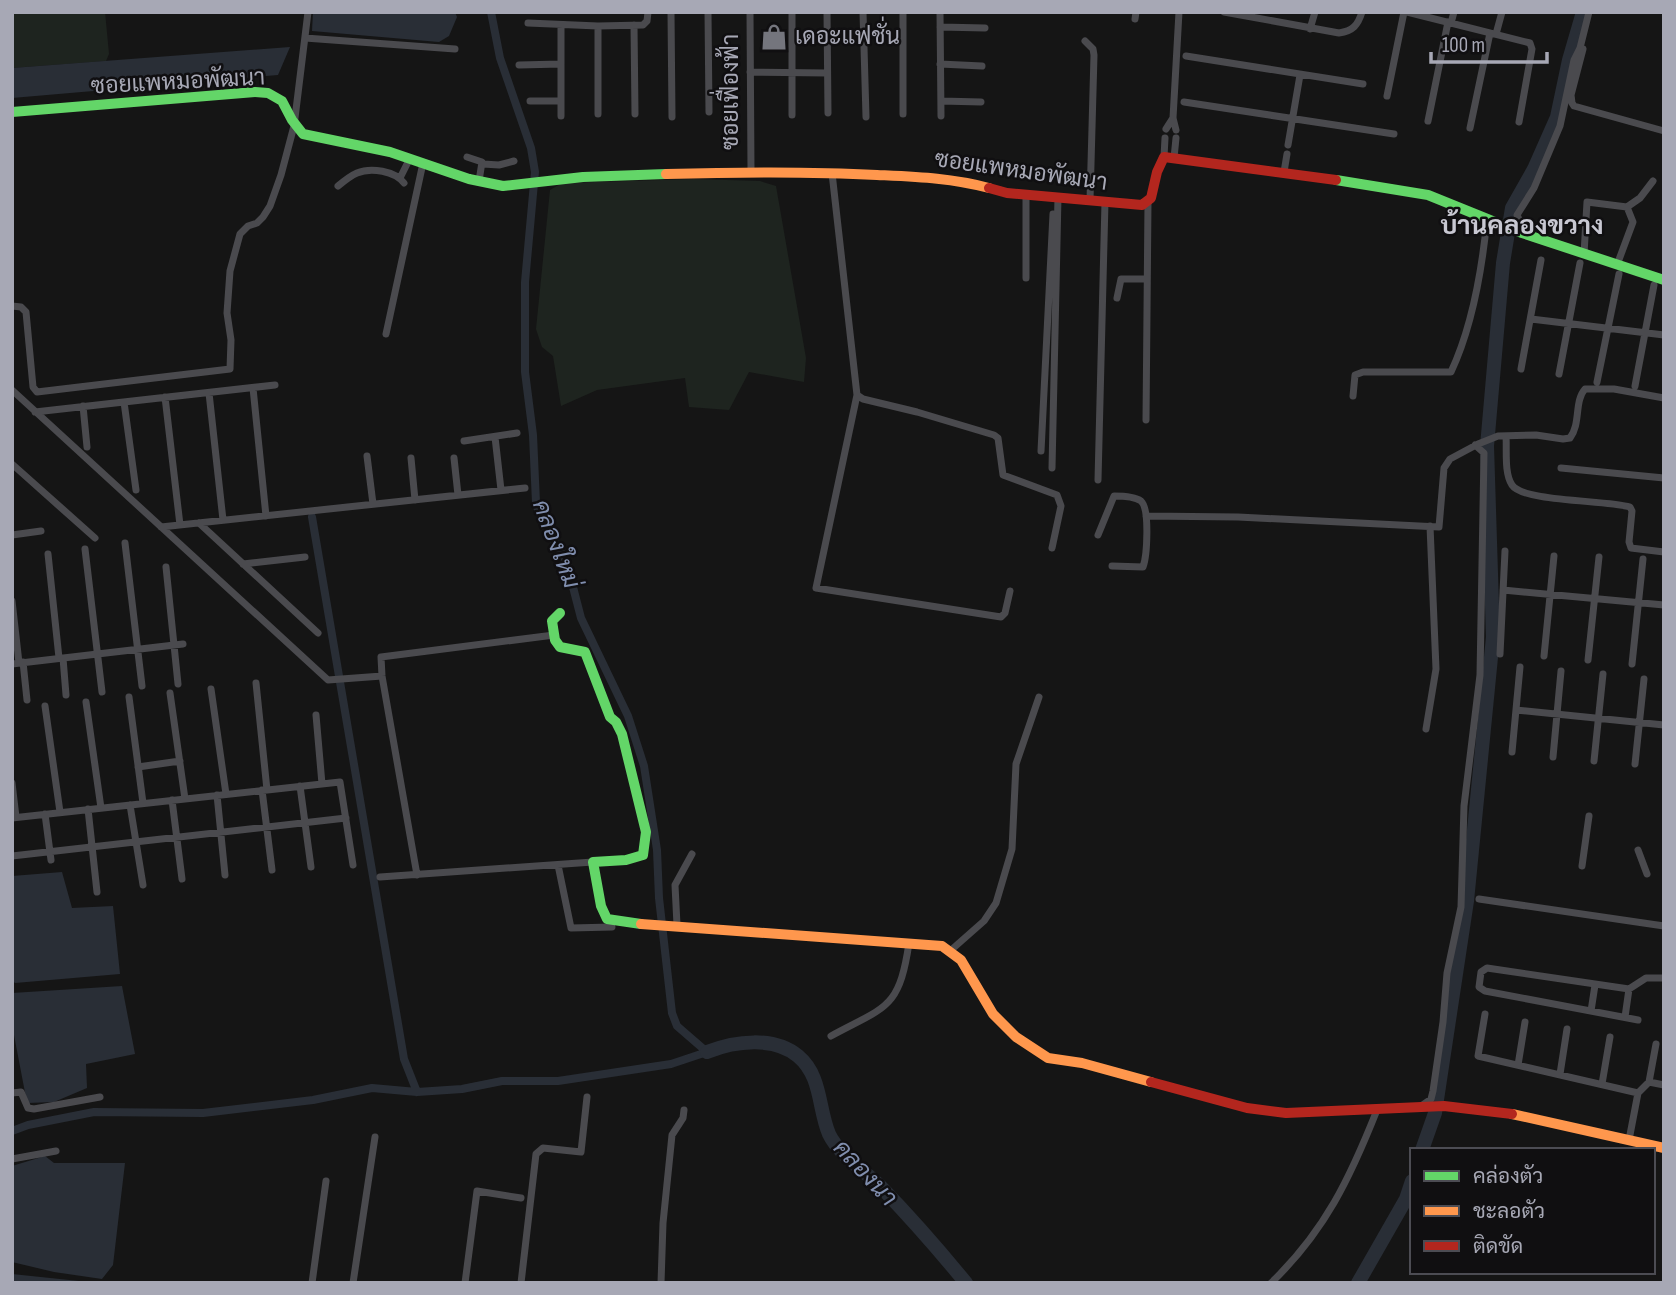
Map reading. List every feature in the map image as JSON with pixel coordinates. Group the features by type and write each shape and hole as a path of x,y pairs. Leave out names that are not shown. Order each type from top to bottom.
{"street":[{"path":"12,306 21,307 26,312 33,387 37,392 230,369 228,287 235,251 243,230 257,223 270,206 294,126 308,12"},
{"path":"528,23 634,25 645,23 648,12"},
{"path":"671,12 672,117"},
{"path":"708,12 709,112"},
{"name":"ซอยเฟื่องฟ้า","path":"750,12 751,171"},
{"path":"792,12 792,115"},
{"path":"827,12 828,113"},
{"path":"863,12 866,117"},
{"path":"903,12 903,114"},
{"path":"940,12 941,116"},
{"path":"1146,421 1148,203 1153,193 1157,167 1169,157 1176,134 1173,118 1179,12"},
{"path":"1224,12 1268,16 1329,33 1346,32 1357,25 1362,12"},
{"path":"1310,29 1315,12"},
{"path":"1387,96 1407,12 1528,42 1531,45 1519,121"},
{"path":"1428,121 1454,12"},
{"path":"1470,128 1493,33 1502,12"},
{"path":"1524,234 1517,215 1534,188 1560,126 1574,60 1580,48 1589,12"},
{"path":"561,25 561,116"},
{"path":"634,25 635,114"},
{"path":"598,26 598,114"},
{"path":"940,27 985,28"},
{"path":"1584,30 1587,35 1571,95 1574,106 1664,131"},
{"path":"305,38 455,49"},
{"path":"1084,41 1094,55 1090,200"},
{"path":"1186,56 1363,84"},
{"path":"519,65 561,64"},
{"path":"940,64 982,66"},
{"path":"750,72 827,73"},
{"path":"1284,172 1300,75"},
{"name":"ซอยแพหมอพัฒนา","path":"12,112 272,93 281,100 294,126"},
{"path":"530,101 561,101"},
{"path":"940,101 981,102"},
{"path":"1184,102 1394,134"},
{"path":"1169,157 1166,133 1173,118"},
{"path":"294,126 303,134 390,152 479,181 483,164"},
{"path":"467,156 480,160 483,164 499,165 514,161"},
{"path":"1169,157 1428,195 1582,259 1661,279 1644,332 1636,386"},
{"path":"338,186 362,171 392,174 402,180 409,158"},
{"path":"386,334 423,163"},
{"name":"ซอยแพหมอพัฒนา","path":"479,181 503,186 583,177 751,171 832,173 955,179 998,192 1142,205 1148,203"},
{"path":"832,173 857,395 816,588 1001,617 1005,613 1010,591"},
{"path":"1559,374 1582,259 1587,202 1627,208 1640,198 1653,181"},
{"path":"1026,194 1026,278"},
{"path":"1041,451 1056,196"},
{"path":"1052,468 1056,196"},
{"path":"1098,480 1105,202"},
{"path":"1597,382 1618,270 1633,222 1627,208"},
{"path":"1353,396 1355,375 1363,372 1451,372 1462,348 1491,221"},
{"path":"1521,369 1541,260"},
{"path":"1116,298 1121,279 1147,279"},
{"path":"1531,319 1664,335"},
{"path":"35,412 275,385"},
{"path":"253,388 267,516"},
{"path":"1146,516 1230,517 1439,527 1446,464 1477,444 1502,436 1570,438 1576,429 1581,394 1585,388 1614,389 1664,398"},
{"path":"12,390 328,680 382,676"},
{"path":"209,393 223,520"},
{"path":"857,395 863,399 948,420 998,438 1003,475 1057,495 1060,500 1052,548"},
{"path":"165,397 180,525"},
{"path":"124,402 136,490"},
{"path":"83,407 87,447"},
{"path":"464,441 517,433"},
{"path":"1502,436 1510,483 1515,489 1532,495 1627,505 1632,509 1629,542 1631,548 1664,552"},
{"path":"495,437 501,490"},
{"path":"1422,1106 1432,1095 1442,1032 1447,973 1461,914 1466,790 1481,650 1484,453 1477,444"},
{"path":"368,456 373,504"},
{"path":"411,458 415,500"},
{"path":"454,458 458,495"},
{"path":"12,464 95,538"},
{"path":"1561,468 1664,478"},
{"path":"161,527 525,488"},
{"path":"1098,535 1114,496 1140,500 1146,516 1143,567 1112,566"},
{"path":"200,523 318,634"},
{"path":"1426,729 1436,669 1430,527"},
{"path":"12,535 41,531"},
{"path":"125,543 142,686"},
{"path":"85,549 102,692"},
{"path":"1500,654 1505,551"},
{"path":"48,554 66,695"},
{"path":"1544,656 1554,556"},
{"path":"243,564 305,557"},
{"path":"1588,660 1599,557"},
{"path":"1632,664 1643,559"},
{"path":"166,567 178,684"},
{"path":"1503,590 1664,605"},
{"path":"12,601 18,663 27,700"},
{"path":"380,877 626,860 643,855 646,832 622,734 610,717 585,652 561,649 557,645 552,621 560,614"},
{"path":"417,875 382,676 381,657 554,635"},
{"path":"18,663 183,644"},
{"path":"1512,752 1520,667"},
{"path":"1553,757 1561,671"},
{"path":"1594,761 1603,674"},
{"path":"1635,764 1644,679"},
{"path":"256,683 272,870"},
{"path":"211,689 226,794"},
{"path":"170,693 186,799"},
{"path":"129,697 143,803"},
{"path":"955,955 996,903 1012,849 1016,764 1039,697"},
{"path":"86,702 102,808"},
{"path":"46,706 60,813"},
{"path":"1516,710 1664,724"},
{"path":"316,715 322,784"},
{"path":"138,767 180,761"},
{"path":"12,783 14,818 341,782 353,865"},
{"path":"300,786 311,867"},
{"path":"217,795 225,875"},
{"path":"172,800 182,879"},
{"path":"130,805 143,885"},
{"path":"88,809 97,892"},
{"path":"46,814 50,856"},
{"path":"1582,866 1589,816"},
{"path":"12,856 50,856 92,847 346,818"},
{"path":"1638,850 1647,874"},
{"path":"673,925 675,886 692,854"},
{"path":"593,862 601,906 607,919 618,922 936,944 955,955 993,1014 1016,1037 1048,1058 1083,1063 1247,1108 1286,1112 1444,1106 1520,1115 1664,1148"},
{"path":"558,865 571,928 612,927"},
{"path":"1479,900 1664,926"},
{"path":"831,1037 885,1007 896,995 904,977 909,943"},
{"path":"1638,1020 1485,991 1479,987 1481,972 1487,968 1629,989 1646,978 1664,978"},
{"path":"1591,1011 1595,985"},
{"path":"1625,1017 1629,989"},
{"path":"1485,1014 1478,1056 1638,1093"},
{"path":"1518,1065 1525,1022"},
{"path":"1560,1074 1567,1029"},
{"path":"1602,1084 1610,1037"},
{"path":"1629,1140 1638,1093 1649,1082 1656,1044"},
{"path":"1649,1082 1664,1085"},
{"path":"12,1093 21,1092 28,1108 34,1109 100,1097"},
{"path":"521,1283 536,1154 543,1148 581,1152 587,1097"},
{"path":"661,1283 663,1223 672,1135 683,1118 684,1110"},
{"path":"1271,1283 1295,1257 1334,1206 1377,1110"},
{"path":"354,1283 375,1137"},
{"path":"12,1158 56,1151"},
{"path":"312,1283 326,1181"},
{"path":"465,1283 477,1191 521,1198"}],"shaded area":[{"path":"12,12 105,12 109,54 106,61 12,68"},
{"path":"313,12 455,12 457,17 449,36 439,42 312,31"},
{"path":"290,47 278,75 12,98 12,68"},
{"path":"694,179 760,181 776,186 806,358 804,382 749,372 729,410 689,407 685,378 597,390 561,406 553,356 542,347 536,329 550,190 562,183"},
{"path":"62,872 72,908 113,906 120,974 15,983 12,980 12,876"},
{"path":"122,986 135,1054 86,1064 87,1088 54,1102 27,1103 14,1035 12,993"},
{"path":"45,1156 54,1163 125,1163 113,1265 102,1279 12,1262 12,1166"},
{"path":"12,1274 98,1283 12,1283"}],"waterway":[{"name":"คลองใหม่","path":"12,1131 28,1125 94,1112 203,1113 313,1100 372,1088 417,1092 462,1089 502,1081 558,1081 671,1064 707,1052 677,1026 672,1013 659,898 657,850 644,766 628,716 581,618 566,560 541,520 536,503 533,435 525,372 525,282 535,172 531,148 500,58 491,12"},
{"path":"1423,1148 1435,1113 1467,901 1493,637 1487,446 1503,263 1512,208 1534,169 1557,117 1583,12"},
{"path":"312,517 404,1059 417,1092"},
{"name":"คลองนา","path":"707,1052 754,1042 778,1045 798,1056 811,1073 825,1124 833,1142 892,1199 966,1283"},
{"path":"1358,1283 1406,1199 1410,1187"}],"traffic: fast":[{"path":"12,112 268,93 282,101 303,134 390,152 469,179 503,186 583,177 666,174"},
{"path":"1336,180 1428,195 1522,233 1664,280"},
{"path":"560,613 552,621 555,640 560,647 585,652 610,717 622,734 646,832 643,855 626,860 593,862 601,906 607,919 641,924"}],"traffic: slow":[{"path":"666,174 851,174 934,178 989,188"},
{"path":"641,924 942,946 961,960 993,1014 1016,1037 1048,1058 1082,1063 1151,1082"},
{"path":"1512,1114 1664,1148"}],"traffic: jam":[{"path":"989,188 1007,193 1142,205 1151,198 1157,172 1164,157 1336,180"},
{"path":"1151,1082 1247,1108 1286,1113 1444,1106 1512,1114"}],"place":[{"name":"เดอะแฟชั่น","path":"774,37"}],"district":[{"name":"บ้านคลองขวาง","path":"1522,226"}]}
